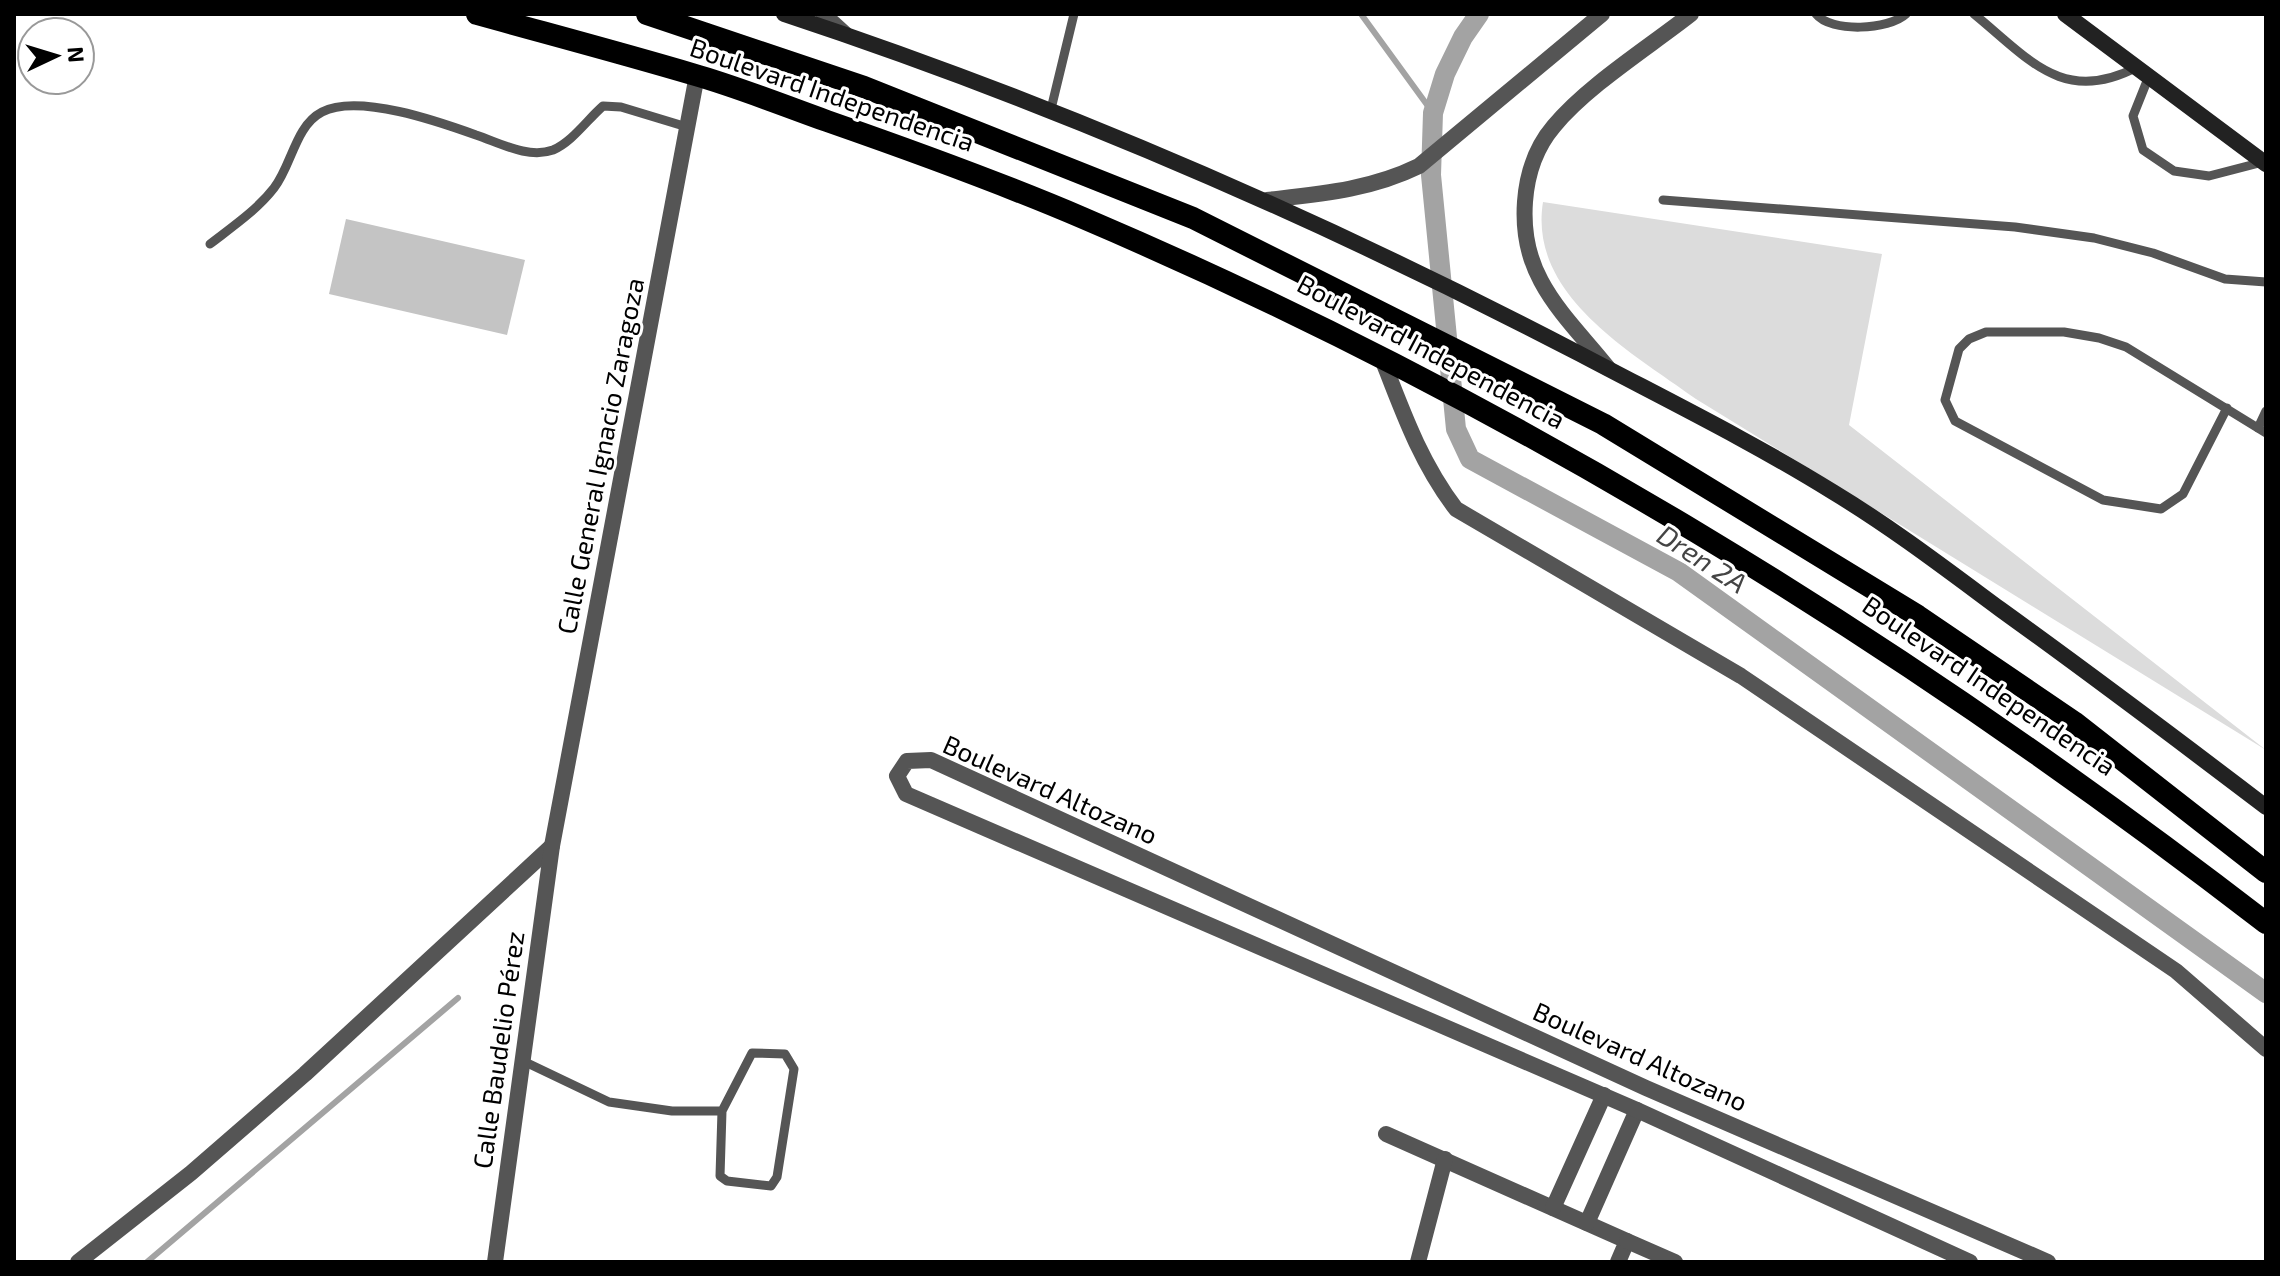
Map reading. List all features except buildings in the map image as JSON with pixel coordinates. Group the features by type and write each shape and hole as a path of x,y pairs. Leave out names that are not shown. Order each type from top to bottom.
{"highway":[{"name":"Boulevard Independencia","path":"477,14 697,75 936,159 1080,216 1280,305 1478,404 1689,525 1834,614 2069,773 2266,923"},
{"name":"Boulevard Independencia","path":"647,14 878,92 1193,218 1603,424 1918,616 2074,722 2266,872"}],"main road":[{"path":"784,14 1051,109 1267,200 1464,295 1762,450 1837,494 2063,654 2266,807"},
{"path":"2069,16 2264,163"}],"street":[{"path":"823,14 845,34"},
{"path":"1267,200 1346,191 1391,180 1419,166 1602,14"},
{"path":"1609,369 1541,282 1531,259 1524,206 1529,179 1552,127 1575,105 1691,14"},
{"name":"Calle General Ignacio Zaragoza","path":"552,846 697,75"},
{"path":"1381,356 1412,439 1436,483 1456,509 1741,676 2176,971 2266,1049"},
{"name":"Boulevard Altozano","path":"1970,1262 1604,1095 906,794 897,776 907,761 931,760 1646,1088 2048,1262"},
{"path":"78,1262 191,1173 305,1074 552,846"},
{"name":"Calle Baudelio Pérez","path":"495,1262 552,846"},
{"path":"1553,1208 1604,1095"},
{"path":"1587,1223 1637,1110"},
{"path":"1386,1134 1675,1262"},
{"path":"1418,1262 1445,1159"},
{"path":"1618,1262 1627,1241"}],"lane":[{"path":"1051,109 1074,14"},
{"path":"1816,14 1821,20 1857,28 1899,21 1906,14"},
{"path":"1974,14 2051,76 2097,83 2143,72 2133,116 2143,150 2174,171 2209,176 2264,163"},
{"path":"210,244 256,208 276,186 308,122 337,107 361,105 453,127 526,153 542,152 567,141 603,106 621,107 687,127"},
{"path":"1663,200 2015,227 2094,238 2153,253 2225,279 2266,282"},
{"path":"2227,408 2183,494 2161,509 2103,500 2066,478 2043,471 1955,421 1945,400 1953,361 1969,339 1986,332 2064,332 2126,347 2227,408 2262,430 2266,411"},
{"path":"752,1053 785,1054 791,1059 794,1069 777,1177 771,1186 727,1181 720,1176 722,1111 752,1053"},
{"path":"521,1060 609,1102 672,1111 722,1111"}],"shaded area":[{"path":"1543,202 1882,254 1849,425 2266,750 1696,399 1615,341 1568,293 1551,265 1543,235"}],"waterway":[{"path":"1361,14 1433,113"},
{"name":"Dren 2A","path":"1479,14 1463,37 1445,74 1433,113 1431,175 1456,429 1470,459 1679,572 2266,993"},
{"path":"147,1262 458,998"}]}
